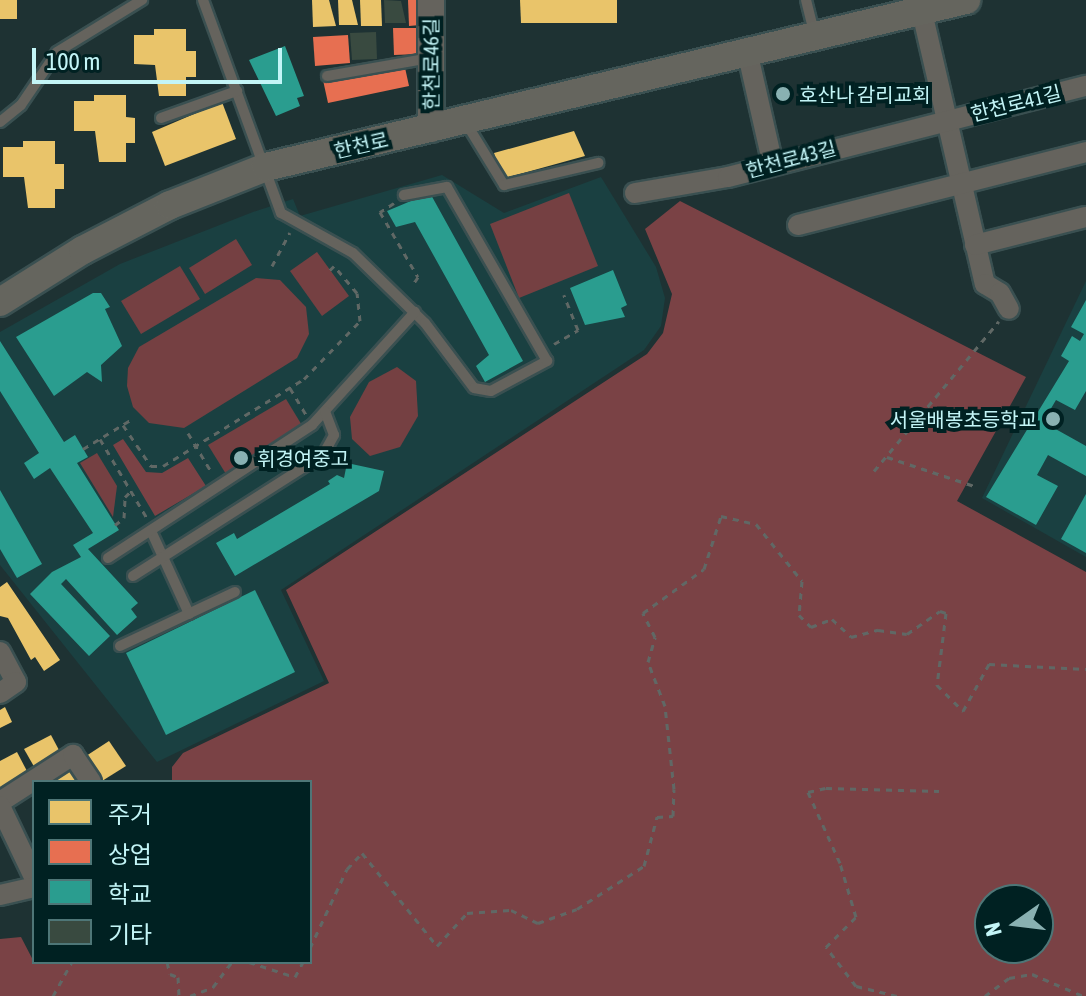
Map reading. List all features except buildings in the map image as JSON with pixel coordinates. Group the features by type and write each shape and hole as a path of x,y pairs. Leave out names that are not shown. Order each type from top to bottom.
{"main road":[{"name":"한천로","path":"0,302 83,250 170,205 266,167 816,39 966,0"}],"street":[{"name":"한천로46길","path":"431,0 431,129"},
{"path":"922,12 985,284 1000,293 1009,309"},
{"path":"748,55 773,165"},
{"name":"한천로41길","path":"946,120 1086,86"},
{"name":"한천로43길","path":"635,193 773,165 946,120"},
{"path":"798,225 1086,152"},
{"path":"975,245 1086,217"},
{"path":"0,652 16,682 0,693"},
{"path":"36,780 73,755 90,780"},
{"path":"32,783 0,804 32,873"},
{"path":"0,895 32,887"}],"lane":[{"path":"0,122 21,105 57,52 142,0"},
{"path":"203,0 285,218 353,253 415,312 481,392 547,361 447,187 403,197"},
{"path":"806,0 816,39"},
{"path":"327,76 430,58"},
{"path":"161,118 237,91"},
{"path":"465,121 504,185 598,163"},
{"path":"108,558 154,532 219,483 312,425 415,312"},
{"path":"133,576 323,455 334,435 325,412"},
{"path":"154,532 189,614"},
{"path":"120,646 235,592"}],"path":[{"path":"403,197 380,212 418,277 412,286"},
{"path":"272,266 290,232"},
{"path":"123,425 154,467 196,446 290,388 327,360 360,321 357,293 334,266 330,270"},
{"path":"540,351 578,330 564,295"},
{"path":"874,471 1009,309"},
{"path":"290,388 312,425"},
{"path":"83,449 132,419"},
{"path":"188,433 219,483"},
{"path":"100,439 154,532"},
{"path":"886,457 974,486"},
{"path":"115,525 124,518 125,497 132,491"},
{"path":"312,944 347,869 362,853 437,946 467,913 511,910 538,923 577,909 644,866 657,817 673,816 674,789 665,706 648,662 655,637 643,613 704,569 721,516 756,524 793,569 802,581 799,615 811,627 832,619 851,637 878,630 907,634 940,611 946,613 937,685 963,711 989,664 1086,669"},
{"path":"897,996 856,986 826,947 856,917 840,863 808,792 826,788 939,791"},
{"path":"53,996 71,964"},
{"path":"168,964 170,974 178,977 179,996"},
{"path":"190,996 213,987 230,964"},
{"path":"255,964 295,977 302,964"},
{"path":"985,996 1009,978 1032,974 1083,996"}],"shaded area":[{"name":"휘경여중고","path":"442,175 504,213 601,177 656,267 665,298 661,326 644,350 281,590 324,681 157,762 0,565 0,332 120,264 253,212 293,199 300,216"},
{"path":"569,193 598,266 519,298 490,224"},
{"path":"680,201 1026,377 957,501 1086,572 1086,996 0,996 0,939 21,937 32,964 312,964 312,780 172,780 172,767 183,753 329,683 286,590 647,354 663,333 672,294 645,229"},
{"path":"236,239 252,265 205,294 189,268"},
{"path":"317,252 349,296 322,316 290,271"},
{"path":"180,266 200,299 141,334 121,301"},
{"path":"256,278 280,280 306,307 309,334 297,358 184,428 149,423 133,407 127,386 128,368 139,347"},
{"name":"서울배봉초등학교","path":"1086,281 1086,557 982,498"},
{"path":"397,367 416,381 418,416 400,447 370,456 352,439 350,417 369,382"},
{"path":"286,399 303,427 226,474 208,445"},
{"path":"123,439 146,472 162,473 188,458 206,486 155,516 113,445"},
{"path":"97,453 117,486 113,517 80,463"}],"place":[{"name":"호산나 감리교회","path":"783,94"},
{"name":"서울배봉초등학교","path":"1053,419"},
{"name":"휘경여중고","path":"241,458"}]}
